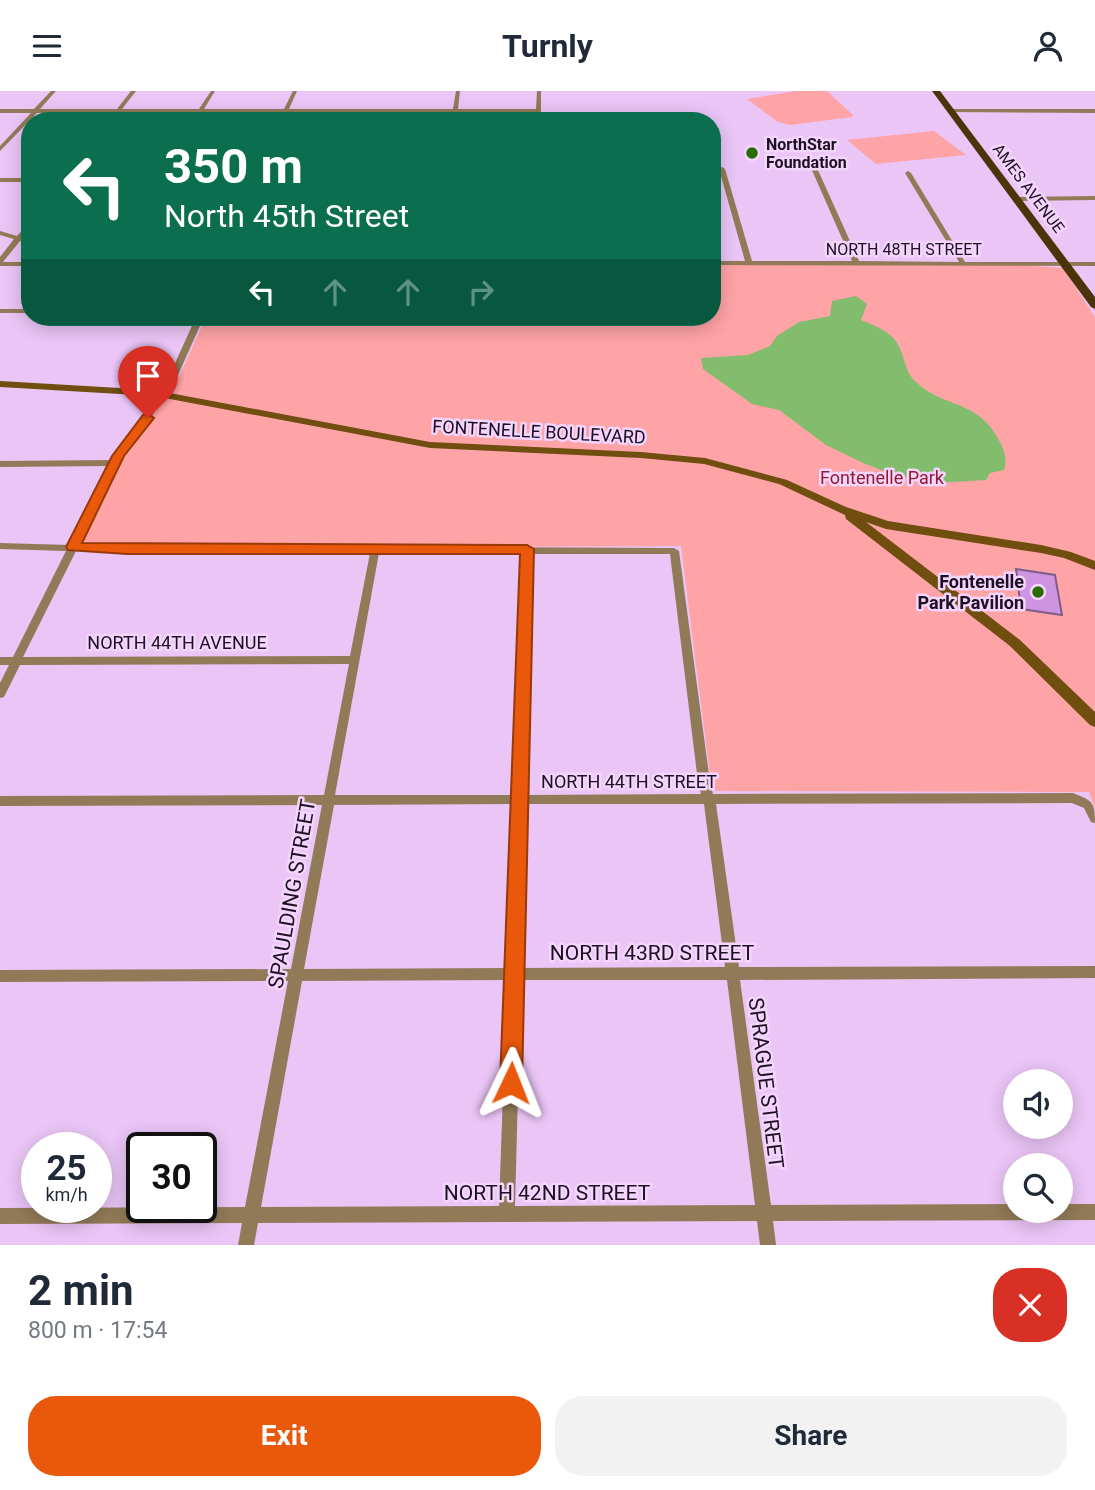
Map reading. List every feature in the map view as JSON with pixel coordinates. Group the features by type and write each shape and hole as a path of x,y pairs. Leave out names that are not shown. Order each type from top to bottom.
{"main road":[{"name":"AMES AVENUE","path":"936,91 955,111 1072,264 1095,287"},
{"name":"AMES AVENUE","path":"945,91 955,111"},
{"name":"AMES AVENUE","path":"1072,264 1095,306"},
{"name":"FONTENELLE BOULEVARD","path":"0,384 99,388 161,394 430,445 641,455 705,461 783,482 842,510 886,525 1095,558"},
{"path":"842,510 1015,643 1095,721"},
{"path":"878,538 879,529 886,525"},
{"name":"FONTENELLE BOULEVARD","path":"1067,555 1095,566"}],"street":[{"path":"36,111 54,91"},
{"path":"118,110 134,91"},
{"path":"201,110 214,91"},
{"path":"286,110 295,91"},
{"path":"455,110 458,91"},
{"path":"0,111 538,111 538,91"},
{"path":"955,111 1095,111"},
{"path":"0,149 21,127"},
{"path":"722,169 749,263"},
{"path":"814,169 856,263"},
{"path":"908,173 963,264"},
{"path":"0,180 21,180"},
{"path":"1022,198 1095,198"},
{"path":"0,233 21,239"},
{"path":"0,263 21,234"},
{"path":"0,263 21,264"},
{"name":"NORTH 48TH STREET","path":"721,263 1095,264"},
{"path":"0,311 21,311"},
{"path":"0,694 114,463 170,384 196,326"},
{"path":"0,464 114,463"},
{"path":"0,546 527,549 507,1214"},
{"name":"SPRAGUE STREET","path":"527,549 674,551 768,1245"},
{"name":"SPAULDING STREET","path":"246,1245 375,550"},
{"name":"NORTH 44TH AVENUE","path":"0,661 355,660"},
{"name":"NORTH 44TH STREET","path":"0,800 1073,798 1088,805 1095,818"},
{"name":"NORTH 43RD STREET","path":"0,976 1095,972"},
{"name":"NORTH 42ND STREET","path":"0,1216 1095,1212"}],"green space":[{"path":"796,91 827,91 853,115 790,125 778,122 747,99"},
{"path":"934,131 966,155 876,164 847,140"},
{"name":"Fontenelle Park","path":"721,265 1018,265 1063,268 1095,317 1095,808 1089,792 716,791 711,783 681,546 248,548 218,552 91,545 82,540 122,456 161,402 173,390 202,326 721,326"}],"shaded area":[{"path":"856,296 867,304 861,320 881,329 894,339 909,373 916,382 927,391 972,412 992,429 1004,454 1004,470 990,473 986,480 934,483 892,474 826,445 779,410 752,404 703,369 701,358 748,355 770,346 777,336 799,322 830,316 832,301"}],"building":[{"name":"Fontenelle Park Pavilion","path":"1016,569 1055,575 1062,615 1021,609"}],"place":[{"name":"NorthStar Foundation","path":"752,153"},
{"name":"Fontenelle Park Pavilion","path":"1038,592"}],"route":[{"path":"148,418 118,456 73,547 527,549 511,1083"}]}
